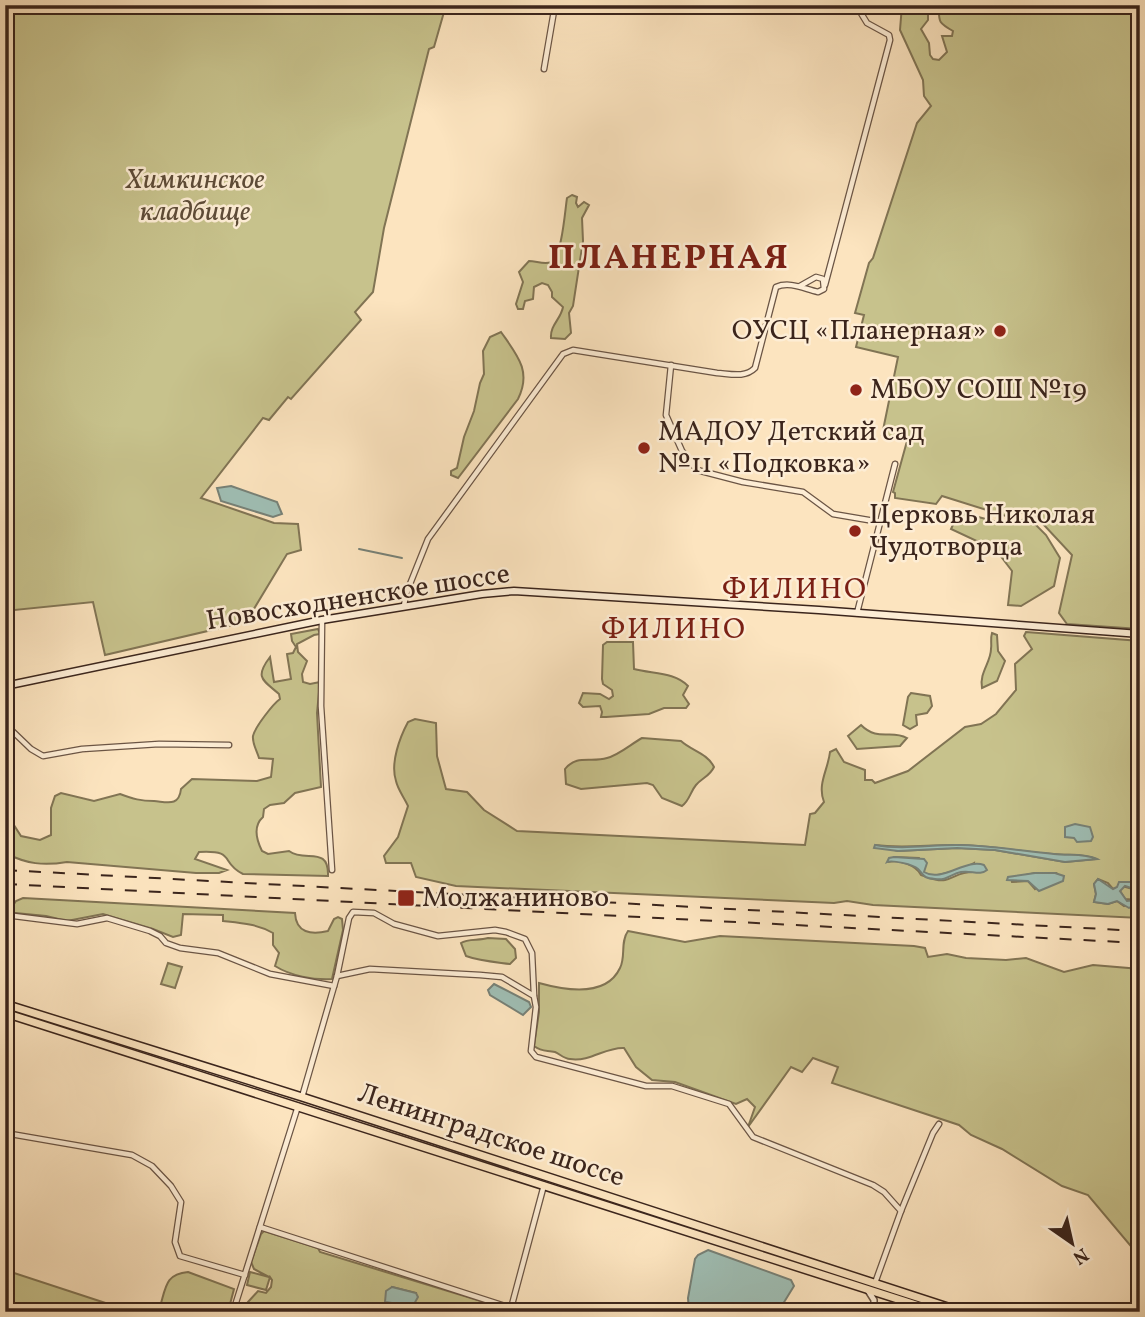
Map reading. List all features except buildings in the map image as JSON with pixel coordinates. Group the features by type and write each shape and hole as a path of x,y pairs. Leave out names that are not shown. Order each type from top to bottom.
{"highway":[{"name":"Ленинградское шоссе","path":"5,1004 963,1312"},
{"name":"Ленинградское шоссе","path":"5,1013 300,1101 544,1185 938,1312"}],"main road":[{"name":"Новосходненское шоссе","path":"5,686 323,620 514,591 1140,634"}],"street":[{"path":"544,69 555,5"},
{"path":"403,607 428,539 563,355 573,350 741,375 750,373 755,368 774,290 779,285 800,286 820,292 825,286 890,40 889,35 867,23 856,5"},
{"path":"800,286 814,277 821,278 829,274"},
{"path":"821,278 825,286"},
{"path":"810,281 813,291"},
{"path":"671,365 666,415 682,451 697,470 743,482 803,492 833,514 880,522"},
{"path":"857,613 895,464"},
{"path":"323,620 321,706 332,870"},
{"path":"5,724 31,749 44,756 82,749 159,744 229,746"},
{"path":"233,1312 337,976 349,918 354,912 367,912 438,936 495,930 525,939 532,953 536,1007 531,1051 536,1057 646,1086 672,1086 729,1104 752,1137 873,1185 884,1192 901,1211"},
{"path":"6,915 77,924 107,918 150,931 166,943 180,948 218,953 270,974 334,986"},
{"path":"337,976 370,968 502,977 534,996"},
{"path":"875,1283 901,1211 939,1124"},
{"path":"5,1133 132,1155 152,1166 171,1186 181,1202 175,1241 180,1256 245,1275"},
{"path":"260,1227 512,1311 544,1185"},
{"path":"867,1289 875,1309"},
{"path":"875,1309 880,1301 892,1297"}],"green space":[{"name":"Химкинское кладбище","path":"5,5 446,5 434,47 429,49 384,228 373,292 355,312 361,320 291,399 288,397 269,420 263,418 201,498 274,523 298,524 301,550 287,554 246,622 105,655 93,602 5,611"},
{"name":"ОУСЦ «Планерная»","path":"902,5 928,5 928,20 921,29 929,43 930,55 939,60 947,52 942,36 952,36 953,31 940,21 939,5 1140,5 1140,629 1067,624 1059,613 1072,555 1030,510 1009,517 942,496 936,504 895,498 893,492 907,441 882,435 898,357 856,347 864,315 855,313 869,263 873,258 917,123 931,106 924,96 923,80 900,30"},
{"path":"572,195 577,197 578,207 584,202 589,205 582,218 583,241 573,306 569,313 571,333 565,339 551,338 552,329 563,307 552,297 548,285 542,283 534,287 533,299 525,301 523,309 518,309 516,304 523,282 519,272 529,261 546,263 555,258 567,198"},
{"path":"501,332 521,364 524,380 522,389 518,399 458,478 451,475 451,471 457,468 484,374 483,351 490,337"},
{"path":"959,512 1005,524 1029,518 1046,535 1060,558 1054,586 1021,606 1008,605 1012,571 996,550 951,529"},
{"path":"318,629 320,634 297,644 298,652 307,661 302,674 303,682 320,682 317,713 321,787 295,793 284,803 270,805 264,809 256,833 262,851 268,854 289,851 320,858 325,861 328,876 243,874 223,855 211,852 199,852 195,859 227,870 219,873 196,873 67,862 43,864 21,860 5,853 5,819 10,819 21,836 40,840 51,835 51,808 55,796 61,793 94,801 120,794 141,800 172,802 178,799 181,789 192,779 257,781 271,777 273,759 259,758 253,736 280,699 279,694 262,678 262,670 270,657 274,682 291,679 287,654 293,653 296,647 291,634"},
{"path":"1026,632 1140,641 1140,682 1137,683 1140,690 1140,855 1134,859 1140,861 1140,886 1134,883 1123,886 1140,891 1140,918 873,905 847,901 834,903 456,886 416,877 411,863 386,863 384,856 398,837 408,806 394,774 395,758 408,722 415,719 436,723 437,756 446,789 467,792 484,810 517,831 805,845 810,814 815,813 824,802 822,783 830,752 836,749 844,762 865,770 865,780 875,783 908,771 965,727 981,724 996,714 1016,690 1015,664 1032,649 1024,636","holes":["875,845 974,846 1080,855 1096,859 1065,862 995,850 957,848 898,851","894,857 919,858 924,873 929,875 949,872 974,863 973,872 936,880 921,875 906,864 888,862","1035,873 1055,873 1035,889 1028,881 1012,882 1011,878","1098,879 1108,883 1113,889 1122,886 1120,891 1125,899 1137,900 1124,906 1117,901 1108,904 1094,902 1094,884"]},
{"path":"992,633 997,635 998,651 1005,661 997,681 982,688 982,677 990,654"},
{"path":"607,642 633,642 634,669 683,681 688,686 683,695 689,704 686,708 664,708 649,714 601,717 600,706 583,707 579,703 583,693 600,694 609,699 613,696 612,690 603,684 602,679 603,645"},
{"path":"911,693 930,696 932,706 927,713 916,715 917,725 910,729 903,725"},
{"path":"861,725 873,733 907,738 900,746 857,749 848,736"},
{"path":"642,738 681,741 707,758 714,767 696,785 682,806 662,798 653,785 647,783 581,789 566,784 565,769 570,764 579,760 611,757"},
{"path":"23,898 295,913 301,929 316,933 328,931 338,917 342,919 343,930 332,979 317,979 295,975 275,966 279,953 273,945 273,933 243,923 223,921 223,915 183,914 181,935 173,937 103,914 67,921 5,912 5,906 12,907 16,901"},
{"path":"628,931 685,942 720,936 914,946 925,948 928,957 947,954 966,958 1026,958 1064,972 1093,965 1140,969 1140,1257 1088,1195 1062,1186 1002,1149 971,1135 959,1125 832,1083 838,1067 813,1058 802,1072 791,1067 748,1127 755,1107 747,1099 736,1104 675,1082 652,1080 636,1067 624,1048 578,1059 566,1058 534,1046 539,1012 539,983 572,989 595,988 605,984 614,978 620,968"},
{"path":"488,938 506,939 515,949 516,958 510,964 466,956 461,943"},
{"path":"168,963 182,967 175,988 161,984"},
{"path":"264,1231 318,1248 320,1252 507,1309 506,1312 253,1312 248,1302 258,1291 266,1293 272,1280 270,1277 266,1290 247,1285 250,1272 269,1277 254,1269 251,1262","holes":["392,1287 416,1293 413,1306 385,1302"]},
{"path":"5,1270 133,1312 5,1312"},
{"path":"188,1272 234,1289 229,1308 207,1303 198,1312 159,1310 170,1279"}],"water":[{"path":"231,486 277,502 282,514 273,517 221,501 217,488"},
{"path":"1075,824 1090,827 1093,837 1091,841 1077,842 1074,838 1065,837 1065,827"},
{"path":"875,845 981,846 1082,855 1097,859 1065,862 995,850 957,848 898,851 874,848"},
{"path":"894,857 924,859 927,863 924,872 931,875 977,864 984,865 987,870 981,873 961,872 943,879 931,879 912,866 887,862"},
{"path":"1035,873 1064,876 1063,881 1039,891 1028,881 1007,880 1008,877"},
{"path":"1098,879 1113,889 1119,882 1132,882 1140,886 1140,891 1125,886 1120,891 1127,901 1137,900 1138,904 1129,908 1117,901 1108,904 1094,902 1094,884"},
{"path":"494,984 529,1002 531,1007 523,1015 490,995 488,990"},
{"path":"708,1250 791,1280 794,1286 778,1312 689,1312 688,1298 695,1259"},
{"path":"392,1287 416,1293 418,1297 413,1306 385,1302 386,1291"}],"waterway":[{"path":"359,549 402,558"}],"railway":[{"path":"5,870 1140,931"},
{"path":"5,884 1140,943"}],"place":[{"name":"ОУСЦ «Планерная»","path":"1000,331"},
{"name":"МБОУ СОШ №19","path":"856,390"},
{"name":"МАДОУ Детский сад №11 «Подковка»","path":"644,448"},
{"name":"Церковь Николая Чудотворца","path":"855,531"},
{"name":"Молжаниново","path":"406,898"}],"district":[{"name":"ПЛАНЕРНАЯ","path":"669,259"},
{"name":"ФИЛИНО","path":"795,590"},
{"name":"ФИЛИНО","path":"674,630"}]}
